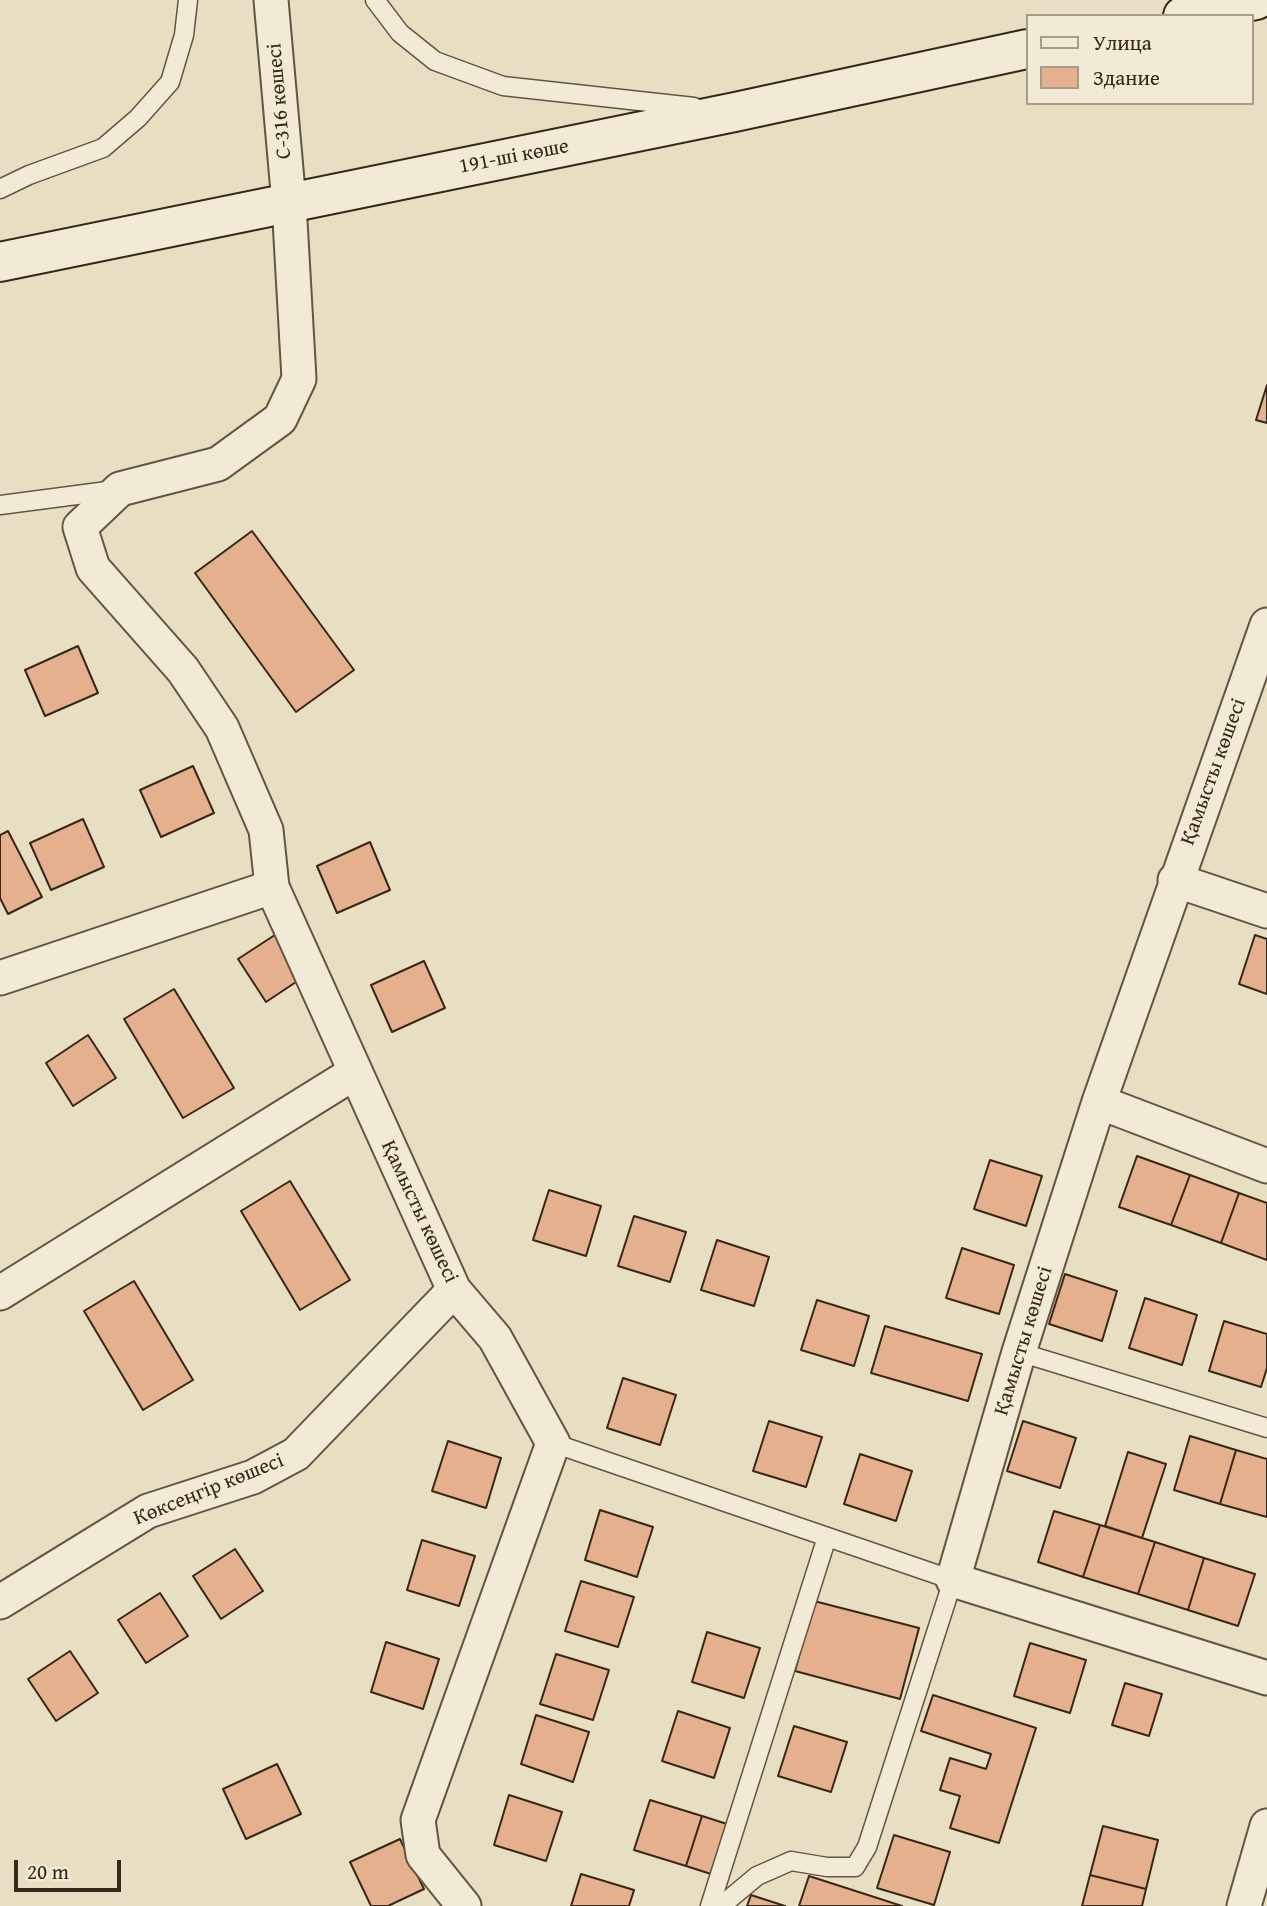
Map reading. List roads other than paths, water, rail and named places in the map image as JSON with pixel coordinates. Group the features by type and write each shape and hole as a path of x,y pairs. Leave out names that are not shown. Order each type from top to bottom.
{"main road":[{"path":"1192,14 1256,0"},
{"name":"191-ші көше","path":"0,262 735,112 1026,49"}],"street":[{"name":"С-316 көшесі","path":"120,489 218,464 280,419 299,379 289,203 271,0"},
{"name":"Қамысты көшесі","path":"120,489 80,527 93,568 184,670 222,728 266,830 272,887 454,1290 495,1338 553,1443"},
{"name":"Қамысты көшесі","path":"953,1580 1019,1352 1099,1102 1267,625"},
{"path":"1175,880 1267,911"},
{"path":"0,978 272,887"},
{"path":"0,1293 354,1073"},
{"path":"1099,1102 1267,1166"},
{"name":"Көксеңгір көшесі","path":"0,1602 148,1511 253,1477 296,1454 454,1290"},
{"path":"464,1906 423,1855 418,1820 553,1443"},
{"path":"953,1580 1267,1678"},
{"path":"1244,1906 1267,1826"}],"lane":[{"path":"0,189 29,175 103,148 138,118 170,82 184,35 188,0"},
{"path":"375,0 400,33 435,61 503,86 735,112"},
{"path":"0,505 120,489"},
{"path":"1019,1352 1267,1428"},
{"path":"553,1443 953,1580 867,1847 855,1867 827,1867 791,1861 757,1877 721,1906"},
{"path":"710,1906 827,1537"}]}
